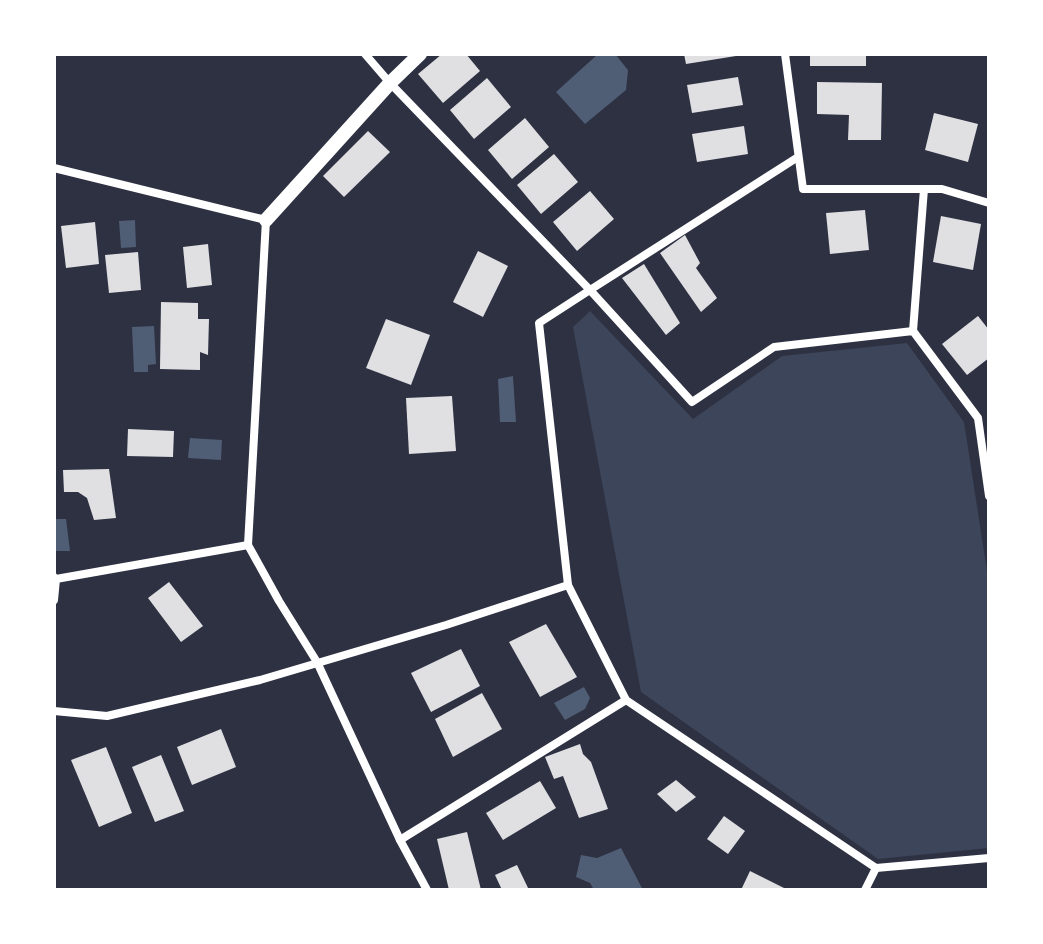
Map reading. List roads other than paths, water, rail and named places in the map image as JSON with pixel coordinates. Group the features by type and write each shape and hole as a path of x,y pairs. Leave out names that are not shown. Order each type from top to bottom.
{"street":[{"path":"365,54 692,402 774,347 913,331"},
{"path":"420,54 266,220 248,545 317,662 400,840 427,890"},
{"path":"785,54 803,189 942,189 989,203"},
{"path":"798,157 539,323 568,585 626,700 876,868 989,858"},
{"path":"54,168 266,220"},
{"path":"924,189 913,331 978,418 989,496"},
{"path":"54,600 55,578 248,545"},
{"path":"54,711 107,716 260,680 568,585"},
{"path":"400,840 626,700"},
{"path":"865,890 876,868"}]}
